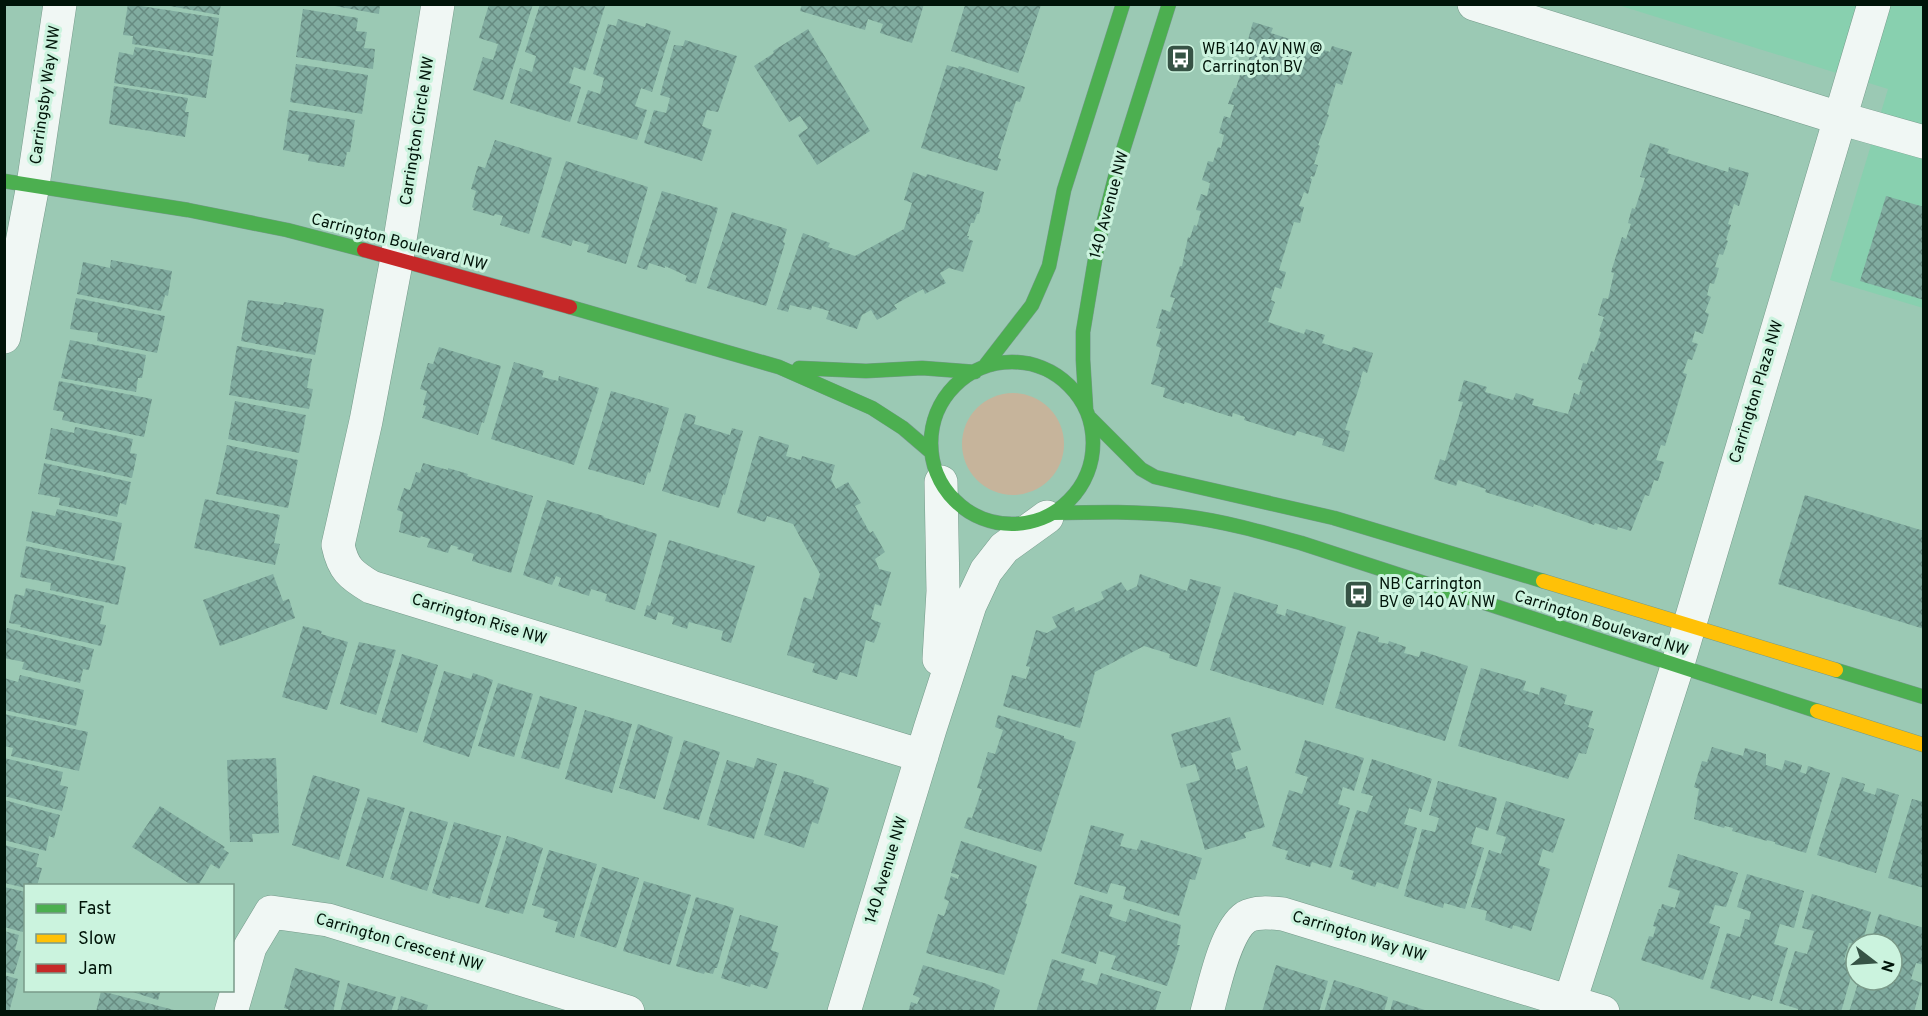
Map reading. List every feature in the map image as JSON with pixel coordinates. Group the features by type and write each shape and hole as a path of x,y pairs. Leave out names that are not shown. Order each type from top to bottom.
{"street":[{"name":"Carringsby Way NW","path":"4,338 19,183 60,4"},
{"name":"Carrington Circle NW","path":"397,258 438,4"},
{"name":"140 Avenue NW","path":"926,743 941,638 943,591 933,424 944,398 959,383 979,369 1032,304 1040,290 1049,266 1064,190 1124,4"},
{"name":"140 Avenue NW","path":"844,1011 970,605 986,571 1005,548 1074,495 1088,472 1093,446 1082,365 1083,331 1093,264 1102,223 1169,4"},
{"path":"1474,4 1923,142"},
{"name":"Carrington Plaza NW","path":"1677,667 1874,4"},
{"name":"Carrington Boulevard NW","path":"19,183 188,210 287,230 397,258 779,367 872,408 903,428 936,467"},
{"name":"Carrington Rise NW","path":"397,258 366,421 338,545 341,561 352,575 370,587 926,743"},
{"name":"140 Avenue NW","path":"979,369 1007,362 1040,367 1068,384 1088,415"},
{"name":"Carrington Boulevard NW","path":"779,367 866,371 921,368 979,369"},
{"name":"Carrington Boulevard NW","path":"1088,415 1141,469 1155,477 1334,518 1923,697"},
{"name":"140 Avenue NW","path":"936,467 960,506 987,521 1018,524 1050,515"},
{"name":"Carrington Boulevard NW","path":"1050,515 1128,513 1200,519 1246,528 1301,543 1923,746"},
{"path":"1570,1001 1677,667"},
{"name":"Carrington Crescent NW","path":"231,1011 249,947 271,912 328,920 628,1011"},
{"name":"Carrington Way NW","path":"1207,1011 1234,930 1247,917 1266,913 1283,914 1603,1011"}],"shaded area":[{"path":"1618,5 1923,5 1923,308 1830,280 1888,89"},
{"path":"1013,393 1032,397 1049,408 1060,425 1064,444 1060,463 1049,480 1032,491 1013,495 994,491 977,480 966,463 962,444 966,425 977,408 994,397"}],"building":[{"path":"128,4 219,18 213,56 132,44 133,36 123,35"},
{"path":"159,4 221,4 219,15"},
{"path":"324,4 380,4 379,14"},
{"path":"489,4 533,4 503,100 473,90 483,57 493,60 498,44 479,38"},
{"path":"540,4 599,4 605,6 585,71 574,67 569,83 581,87 570,122 510,103 520,68 532,72 536,56 525,52"},
{"path":"802,4 924,4 912,43 880,33 883,24 868,19 865,30 800,11"},
{"path":"965,5 1041,5 1018,73 951,51"},
{"path":"303,9 358,18 356,31 367,32 364,48 375,49 373,69 296,57"},
{"path":"618,19 645,27 646,23 671,31 652,92 641,88 635,106 647,110 637,140 577,123 588,90 600,94 604,78 593,74 608,24 616,26"},
{"path":"1253,22 1273,28 1271,33 1330,52 1332,46 1352,52 1342,85 1336,83 1327,114 1329,115 1318,145 1320,146 1314,164 1318,165 1314,177 1310,178 1312,179 1308,194 1304,192 1299,206 1304,207 1300,223 1294,222 1279,270 1286,272 1281,289 1275,287 1271,300 1275,302 1268,322 1304,334 1306,329 1325,335 1322,343 1351,352 1353,347 1373,353 1367,373 1363,371 1345,430 1350,431 1344,452 1322,445 1324,439 1297,431 1295,436 1244,420 1245,417 1233,413 1232,417 1163,397 1165,388 1151,384 1161,348 1156,346 1161,329 1156,328 1162,309 1170,312 1175,298 1170,297 1180,266 1182,266 1188,237 1190,238 1194,225 1197,226 1201,211 1196,210 1201,194 1207,196 1210,183 1202,180 1208,161 1213,162 1218,147 1221,148 1224,135 1219,133 1224,116 1230,118 1234,105 1228,104 1240,75 1243,76 1250,56 1244,54"},
{"path":"808,29 870,131 817,165 798,135 808,128 800,116 789,122 754,66"},
{"path":"685,40 737,56 718,112 707,110 702,126 712,130 702,161 644,143 654,110 666,113 670,98 660,95 674,45 683,46"},
{"path":"135,47 212,60 206,98 114,83 119,52 133,55"},
{"path":"296,64 368,75 362,114 290,102"},
{"path":"947,65 958,68 959,66 1025,87 1020,102 1016,101 998,158 1001,159 997,171 921,148"},
{"path":"114,86 188,98 185,112 189,112 185,137 109,124"},
{"path":"289,110 355,120 350,152 347,152 344,167 308,161 309,155 283,150"},
{"path":"495,140 552,158 529,234 500,225 503,216 473,210 476,191 471,189 478,166 485,168"},
{"path":"1650,143 1669,149 1667,153 1728,172 1729,167 1749,173 1739,206 1734,204 1728,224 1731,225 1726,240 1728,241 1723,255 1719,254 1715,267 1719,268 1714,284 1710,283 1707,295 1711,297 1705,312 1709,314 1703,334 1695,331 1692,342 1698,344 1692,360 1688,359 1683,373 1687,374 1665,446 1661,445 1656,460 1664,462 1658,481 1654,480 1649,496 1645,495 1631,531 1618,527 1617,530 1595,523 1594,525 1534,504 1533,507 1485,492 1486,489 1458,480 1456,486 1434,479 1440,459 1445,461 1463,402 1458,401 1464,380 1487,387 1485,392 1513,400 1516,393 1534,399 1532,405 1568,414 1574,393 1579,395 1583,381 1578,379 1583,363 1587,364 1591,351 1594,352 1601,332 1599,331 1604,317 1598,315 1603,298 1608,299 1614,273 1611,272 1622,237 1626,239 1631,224 1628,223 1632,208 1635,209 1645,178 1640,177"},
{"path":"566,161 648,187 626,264 587,252 589,245 573,240 571,246 541,237"},
{"path":"913,172 926,177 927,174 984,192 979,214 974,223 971,223 967,236 973,241 963,272 949,268 940,273 946,283 925,294 923,289 894,305 897,309 877,320 871,310 862,315 857,329 826,319 829,311 812,306 811,310 790,305 788,312 777,309 803,233 830,243 828,247 855,256 904,229 912,203 904,200"},
{"path":"662,191 718,208 696,284 685,281 687,276 665,266 665,268 649,263 647,270 637,267"},
{"path":"1886,196 1924,207 1924,300 1860,281"},
{"path":"732,212 787,229 766,306 707,288"},
{"path":"111,260 172,271 168,296 165,295 161,311 77,294 83,262 110,268"},
{"path":"76,298 165,316 157,353 97,341 98,333 70,329"},
{"path":"248,300 283,305 284,302 324,309 315,355 241,341"},
{"path":"70,340 146,355 142,378 138,378 136,392 61,378"},
{"path":"237,346 312,359 307,388 313,389 309,409 229,395"},
{"path":"439,347 501,366 484,423 482,422 478,435 422,418 427,391 420,389 428,363 433,364"},
{"path":"514,362 544,371 542,377 558,381 559,376 599,388 574,465 491,439"},
{"path":"59,381 152,399 144,437 62,420 64,412 53,410"},
{"path":"611,391 669,408 650,473 648,472 644,485 588,469"},
{"path":"235,401 306,415 299,453 228,439"},
{"path":"685,413 696,416 694,424 730,435 732,428 743,431 725,495 723,494 719,508 662,491"},
{"path":"75,427 133,439 130,453 137,454 132,478 45,459 51,428 74,433"},
{"path":"759,436 789,445 786,456 801,460 802,456 835,465 831,479 836,489 848,482 861,503 855,506 870,533 873,531 885,552 875,559 879,569 891,572 881,606 875,604 871,619 881,623 874,643 866,640 857,677 840,672 837,680 812,672 815,664 787,655 804,597 812,600 820,574 793,524 767,516 765,522 737,513"},
{"path":"227,445 298,460 288,508 216,494"},
{"path":"44,463 131,482 126,505 120,503 117,517 59,505 60,498 38,494"},
{"path":"423,463 468,474 467,476 533,496 511,573 472,561 474,554 457,549 458,547 451,545 448,553 427,547 430,539 399,532 403,512 397,510 404,488 410,490 416,472 420,473"},
{"path":"1805,495 1924,531 1924,629 1778,584"},
{"path":"205,499 280,515 274,543 280,544 275,565 194,548"},
{"path":"547,500 657,534 635,610 605,601 607,594 591,589 589,596 558,586 561,578 556,576 552,585 523,575"},
{"path":"57,509 122,523 114,561 26,541 32,511 55,516"},
{"path":"669,540 755,566 731,643 721,640 723,631 689,622 687,629 672,624 674,617 658,612 656,620 644,616 647,605 650,606"},
{"path":"26,546 126,567 118,605 50,590 51,583 20,577"},
{"path":"273,574 283,601 289,599 295,618 220,646 203,600"},
{"path":"1140,574 1187,591 1190,579 1221,587 1197,667 1169,658 1170,654 1144,646 1095,672 1080,728 1003,706 1012,675 1026,679 1030,667 1026,666 1036,630 1047,633 1057,627 1052,617 1074,607 1075,612 1104,599 1101,592 1121,582 1127,591 1137,586"},
{"path":"26,588 104,606 100,624 106,625 101,646 9,623 15,594 24,596"},
{"path":"1234,592 1278,605 1276,613 1285,616 1287,609 1346,627 1323,705 1210,670"},
{"path":"303,626 348,642 327,710 282,697"},
{"path":"7,628 94,649 89,670 83,669 80,683 22,669 24,662 4,658"},
{"path":"1358,631 1379,637 1378,642 1388,644 1389,641 1406,647 1404,653 1419,657 1421,651 1468,666 1445,741 1335,708"},
{"path":"359,642 396,650 376,715 340,704"},
{"path":"402,654 438,665 417,733 381,722"},
{"path":"1481,668 1526,681 1523,690 1539,695 1541,687 1567,695 1564,704 1593,711 1588,727 1594,729 1586,754 1579,753 1568,779 1458,746"},
{"path":"444,671 471,679 473,673 493,680 469,757 423,742"},
{"path":"20,675 84,690 76,726 4,710 4,678 18,682"},
{"path":"498,683 533,694 514,757 478,746"},
{"path":"540,696 577,707 559,769 521,758"},
{"path":"585,710 632,724 612,793 565,779"},
{"path":"4,714 88,732 79,771 11,756 13,748 4,746"},
{"path":"998,715 1076,742 1041,852 964,828 968,817 972,818 982,789 977,788 988,752 995,754 1003,730 995,727"},
{"path":"1230,717 1241,750 1231,753 1236,770 1247,766 1265,827 1244,833 1246,838 1205,850 1186,784 1200,780 1195,764 1181,768 1171,734"},
{"path":"638,724 673,737 655,799 619,788"},
{"path":"684,740 720,752 699,820 663,809"},
{"path":"1305,740 1364,758 1354,791 1343,787 1338,804 1350,808 1331,868 1312,862 1310,867 1285,859 1288,851 1272,846 1289,790 1302,794 1308,777 1295,773"},
{"path":"1712,747 1743,756 1745,748 1766,754 1766,765 1782,770 1785,760 1802,765 1800,772 1806,774 1808,766 1830,773 1806,853 1732,831 1733,828 1725,826 1724,828 1694,819 1699,789 1694,787 1702,761 1707,762"},
{"path":"4,758 63,772 60,785 68,787 62,811 4,796"},
{"path":"276,758 279,833 252,834 253,842 230,842 227,760"},
{"path":"757,758 777,764 754,839 707,825 727,760 754,768"},
{"path":"1372,759 1432,779 1421,812 1409,808 1404,824 1417,828 1398,889 1377,882 1375,887 1351,879 1354,871 1339,866 1357,810 1367,813 1373,796 1361,793"},
{"path":"784,771 814,780 813,783 829,788 818,824 812,822 804,848 764,835"},
{"path":"313,775 360,789 339,860 292,845"},
{"path":"1842,777 1865,784 1863,791 1875,795 1877,788 1899,795 1876,873 1817,855"},
{"path":"1438,781 1497,798 1488,831 1476,827 1471,844 1484,848 1465,909 1444,903 1443,908 1404,896 1422,829 1435,832 1439,818 1429,815"},
{"path":"368,797 405,808 383,878 346,866"},
{"path":"1912,799 1924,802 1924,888 1888,878"},
{"path":"4,800 60,815 54,838 49,836 46,851 4,840"},
{"path":"1506,801 1565,819 1553,853 1543,849 1538,865 1550,869 1531,931 1513,925 1512,929 1485,920 1487,911 1471,907 1489,850 1501,854 1506,837 1496,834"},
{"path":"160,806 225,847 223,849 229,853 219,869 211,864 199,884 190,884 132,847"},
{"path":"410,811 448,822 427,891 390,879"},
{"path":"454,822 501,836 479,904 432,893"},
{"path":"1091,825 1124,834 1120,846 1137,850 1141,840 1202,858 1195,880 1190,879 1179,916 1123,899 1126,887 1111,883 1107,894 1074,884"},
{"path":"507,836 543,848 523,914 510,910 509,914 485,907"},
{"path":"961,841 1037,866 1004,975 926,953 938,914 944,916 949,901 944,899 951,876 958,879 959,875 951,873"},
{"path":"4,845 39,854 36,867 42,868 38,884 24,884 24,888 4,883"},
{"path":"549,850 597,864 574,938 555,932 558,922 543,917 545,909 532,905"},
{"path":"1678,854 1738,873 1726,907 1715,905 1709,923 1720,927 1703,980 1641,960 1649,936 1653,937 1656,927 1653,926 1662,904 1675,908 1680,891 1668,887"},
{"path":"602,867 639,878 616,948 580,936"},
{"path":"1747,874 1804,891 1794,928 1780,924 1774,944 1788,948 1772,1001 1752,995 1750,1000 1710,988 1727,933 1740,937 1745,919 1749,920 1751,912 1737,907"},
{"path":"644,881 691,895 670,965 623,951"},
{"path":"4,887 24,892 23,932 4,927"},
{"path":"1812,894 1871,912 1865,932 1844,932 1844,992 1847,992 1841,1012 1797,1012 1798,1009 1779,1003 1795,951 1807,954 1814,931 1802,928"},
{"path":"1080,895 1113,905 1109,916 1126,922 1130,909 1181,925 1177,945 1180,945 1167,986 1111,969 1116,956 1099,951 1096,964 1061,953"},
{"path":"696,897 734,908 717,968 713,974 705,972 704,974 676,966"},
{"path":"1879,914 1924,928 1924,965 1916,963 1911,979 1922,983 1914,1012 1849,1012 1855,992 1904,992 1904,932 1874,932"},
{"path":"740,915 778,926 771,950 779,953 767,989 751,984 750,987 721,978"},
{"path":"4,931 19,935 15,950 21,951 14,974 4,972"},
{"path":"1052,959 1085,969 1081,980 1097,985 1101,973 1161,992 1155,1012 1036,1012"},
{"path":"923,965 1000,990 993,1012 908,1012 911,1002 917,1004 920,998 913,995"},
{"path":"1276,965 1328,981 1319,1012 1262,1012"},
{"path":"295,968 340,981 333,1012 288,1012 288,1009 284,1008"},
{"path":"4,975 18,979 9,1012 4,1012"},
{"path":"1334,980 1388,997 1384,1012 1324,1012"},
{"path":"348,983 396,997 391,1012 340,1012"},
{"path":"101,992 178,1011 178,1012 96,1012"},
{"path":"132,992 160,992 158,1000"},
{"path":"401,996 428,1005 426,1012 397,1012"},
{"path":"1393,1000 1428,1011 1428,1012 1390,1012"}],"traffic: fast":[{"path":"984,367 1032,305 1049,266 1064,190 1123,4"},
{"path":"1086,409 1083,332 1097,248 1118,166 1169,4"},
{"path":"4,181 188,210 287,230 364,250"},
{"path":"570,307 779,367 872,408 903,428 931,452"},
{"path":"1012,362 1043,369 1057,376 1069,386 1079,398 1086,412 1093,443 1086,474 1079,488 1069,500 1057,510 1043,517 1012,524 981,517 967,510 955,500 945,488 938,474 931,443 938,412 945,398 955,386 967,376 981,369 1012,362"},
{"path":"799,368 866,371 922,368 975,372"},
{"path":"1090,418 1141,469 1155,477 1334,518 1543,581"},
{"path":"1053,513 1167,514 1257,531 1301,543 1817,711"},
{"path":"1836,670 1924,697"}],"traffic: slow":[{"path":"1543,581 1836,670"},
{"path":"1817,711 1924,745"}],"traffic: jam":[{"path":"364,250 570,307"}],"place":[{"name":"WB 140 AV NW @ Carrington BV","path":"1181,59"},
{"name":"NB Carrington BV @ 140 AV NW","path":"1358,594"}]}
